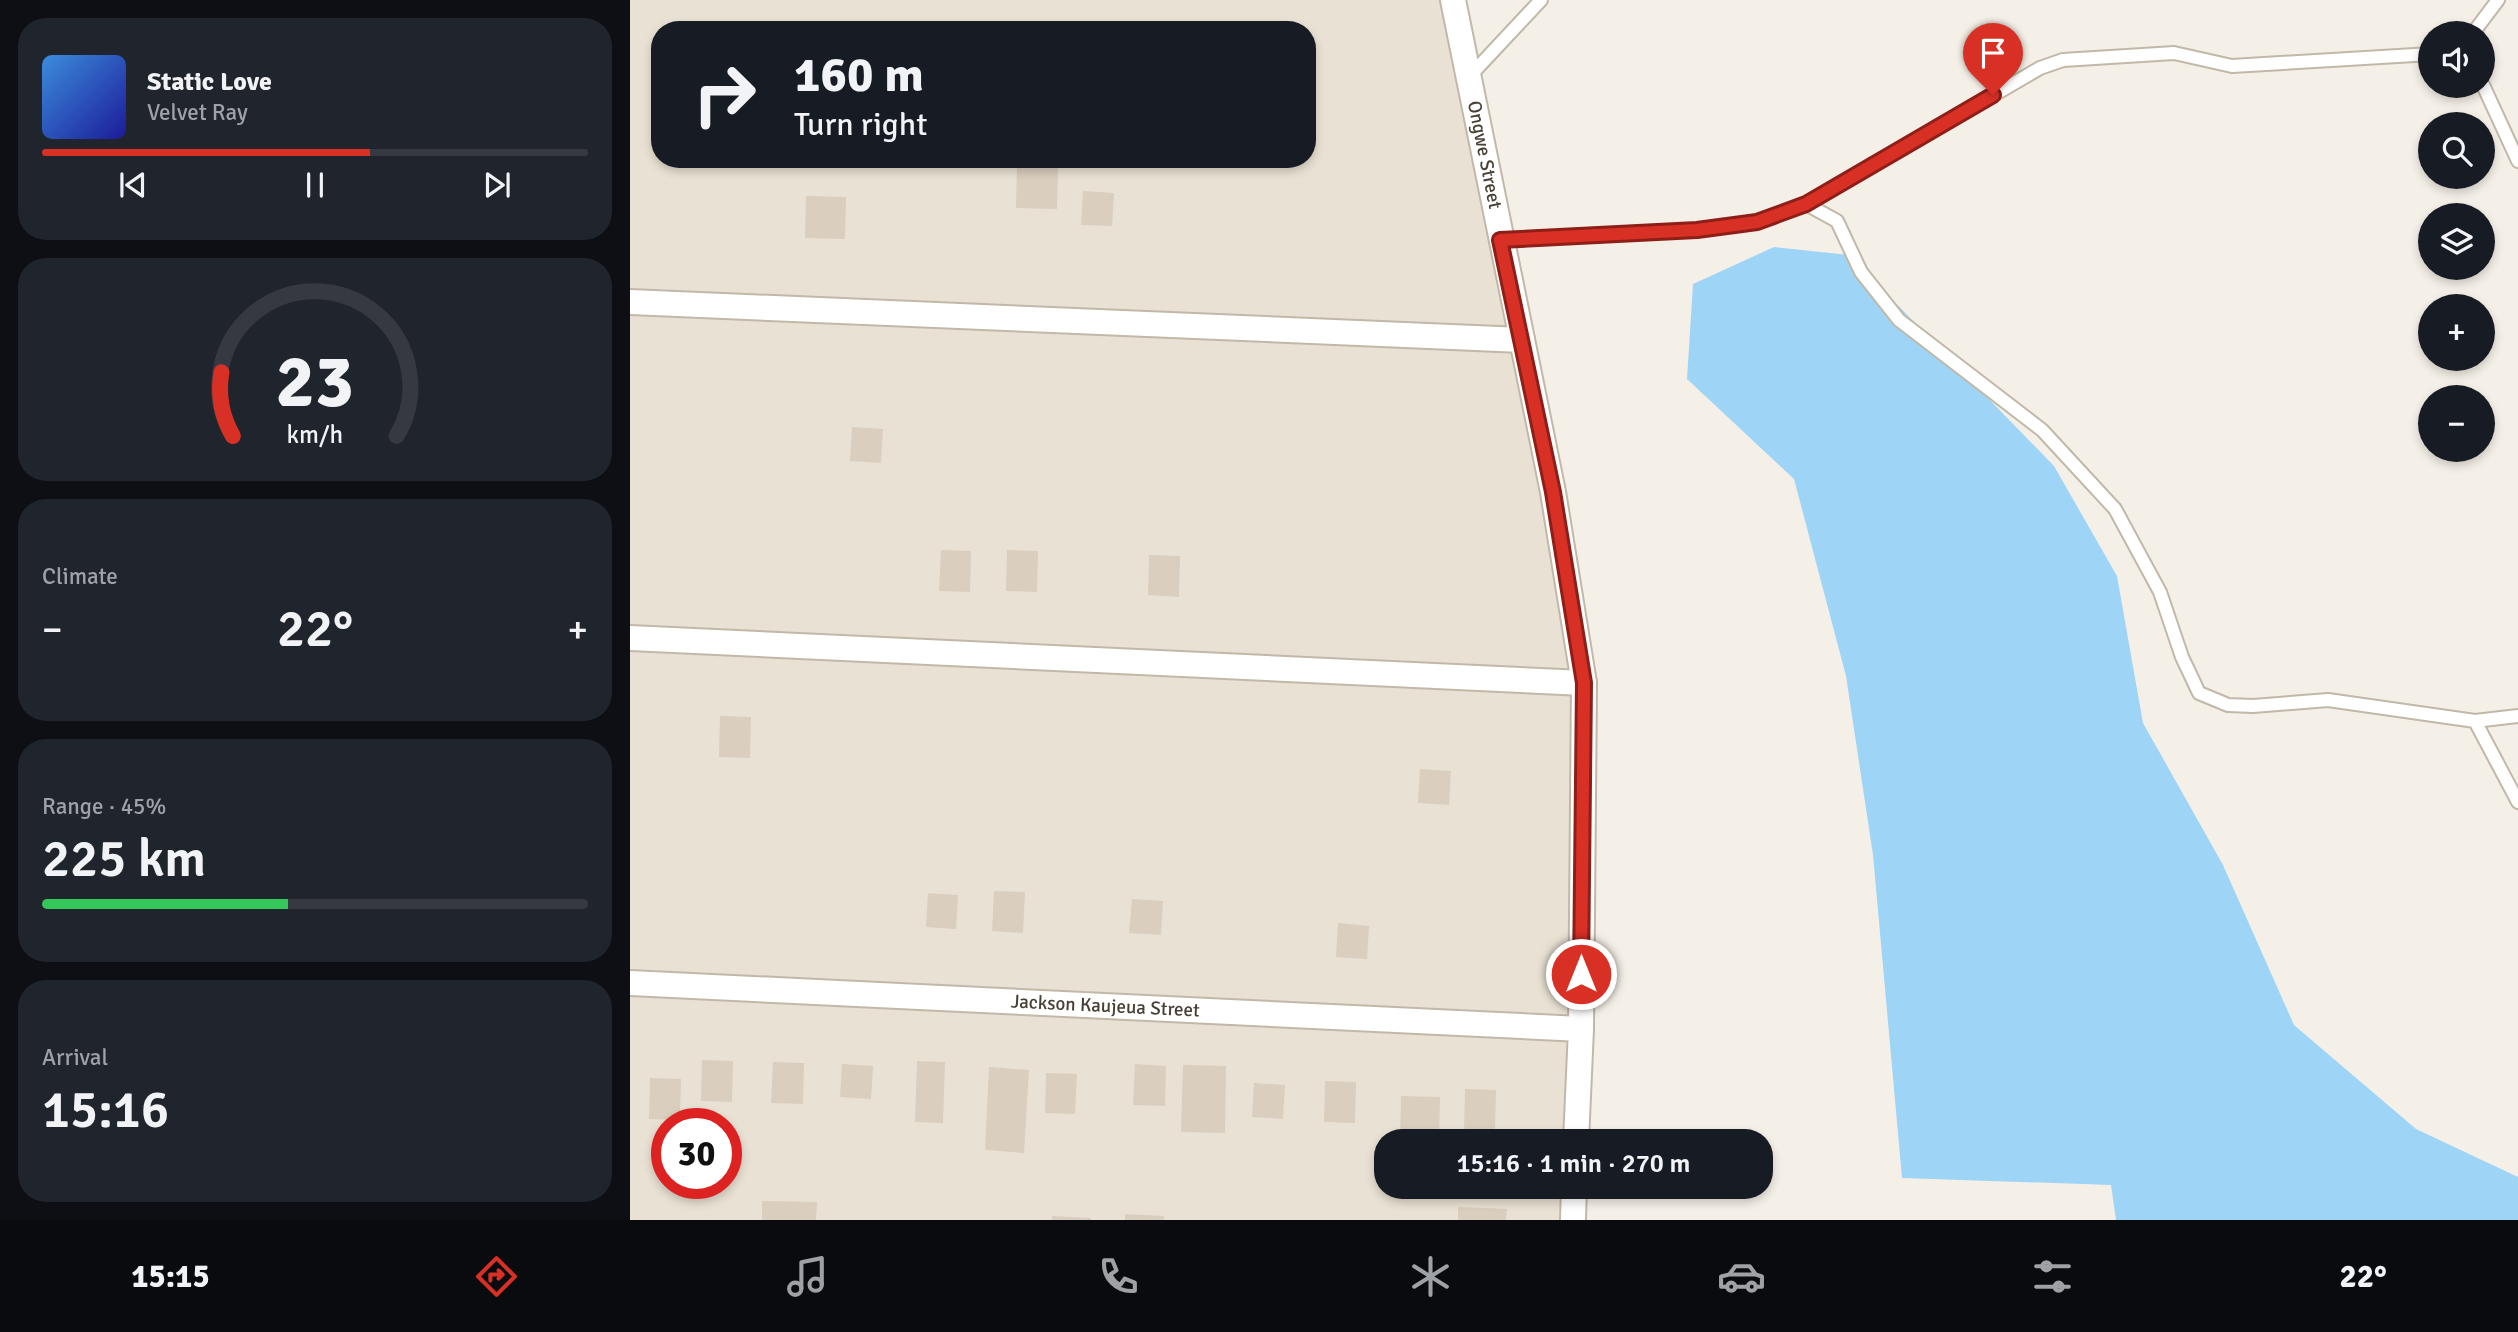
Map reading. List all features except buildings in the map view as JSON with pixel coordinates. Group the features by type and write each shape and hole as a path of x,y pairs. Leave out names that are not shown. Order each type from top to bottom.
{"street":[{"name":"Ongwe Street","path":"1453,0 1553,492 1584,683 1581,1029 1577,1129"},
{"path":"630,302 1522,340"},
{"path":"630,638 1584,683"},
{"name":"Jackson Kaujeua Street","path":"630,983 1581,1029"},
{"path":"1573,1220 1574,1199"}],"lane":[{"path":"1468,78 1541,0"},
{"path":"2482,21 2498,0"},
{"path":"1500,240 1697,230 1757,222 1806,204 2040,68 2063,60 2174,53 2232,66 2418,55"},
{"path":"2489,98 2518,161"},
{"path":"1806,204 1837,221 1861,272 1899,320 2042,430 2115,509 2160,593 2182,657 2199,693 2228,705 2253,706 2328,700 2475,721 2518,716"},
{"path":"2475,721 2518,802"}],"shaded area":[{"path":"630,0 1453,0 1584,683 1573,1129 1374,1129 1374,1199 1571,1199 1571,1220 630,1220"}],"water":[{"path":"1774,247 1849,255 2054,466 2117,576 2143,723 2223,865 2294,1025 2416,1129 2518,1177 2518,1220 2116,1220 2111,1185 1902,1178 1873,855 1846,676 1794,479 1687,379 1693,284"}],"route":[{"path":"1581,974 1584,683 1553,492 1500,240 1697,230 1757,222 1806,204 1993,95"}]}
